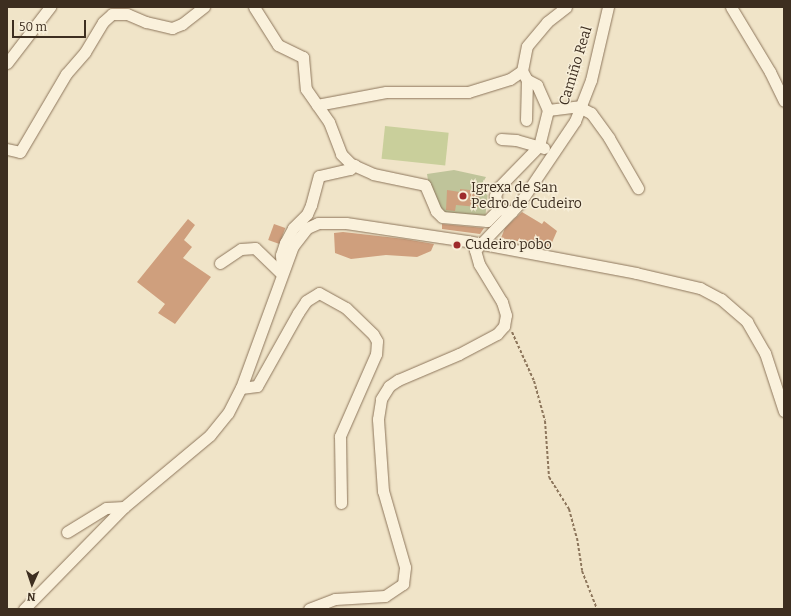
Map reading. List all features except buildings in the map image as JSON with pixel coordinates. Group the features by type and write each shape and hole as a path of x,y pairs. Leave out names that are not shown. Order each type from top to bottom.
{"street":[{"path":"7,63 50,7"},
{"path":"7,149 20,152 66,74 85,52 103,22 112,14 127,14 146,22 172,28 182,24 204,7"},
{"path":"254,7 278,45 302,57 306,89 329,122 340,154 354,165 373,174 425,185 436,211 442,217 487,221 499,209"},
{"path":"526,120 528,101 524,76 527,46 547,22 566,7"},
{"name":"Camiño Real","path":"481,243 512,212 554,152 581,107 608,7"},
{"path":"732,7 770,72 784,102"},
{"path":"317,105 386,92 468,92 524,76 537,85 547,106 540,146 498,188 495,196 499,209"},
{"path":"528,101 547,106 570,105 581,107 590,113 609,138 638,188"},
{"path":"500,139 540,146 554,152"},
{"path":"282,274 281,255 285,243 293,228 307,214 312,205 319,176 350,169 354,165"},
{"path":"499,209 512,212"},
{"path":"24,609 124,507 210,435 228,413 241,388 282,274 302,233 322,222 346,223 481,243 689,284 709,292 730,306 754,332 767,358 784,411"},
{"path":"309,609 335,599 384,596 403,584 405,567 383,491 378,419 381,399 389,386 491,337 501,330 506,320 499,295 475,254 481,243"},
{"path":"220,263 241,249 254,248 282,274"},
{"path":"241,388 257,386 298,313 306,301 319,293 329,297 346,308 373,334 376,341 376,354 340,436 341,503"},
{"path":"67,532 106,508 124,507"}],"path":[{"path":"506,320 534,382 545,421 549,477 569,509 577,538 582,571 597,609"}],"green space":[{"path":"385,126 449,133 445,166 382,159"},
{"path":"454,170 486,177 481,186 488,190 485,220 447,215 440,210 430,193 427,174"}],"place":[{"name":"Igrexa de San Pedro de Cudeiro","path":"463,196"},
{"name":"Cudeiro pobo","path":"457,245"}]}
